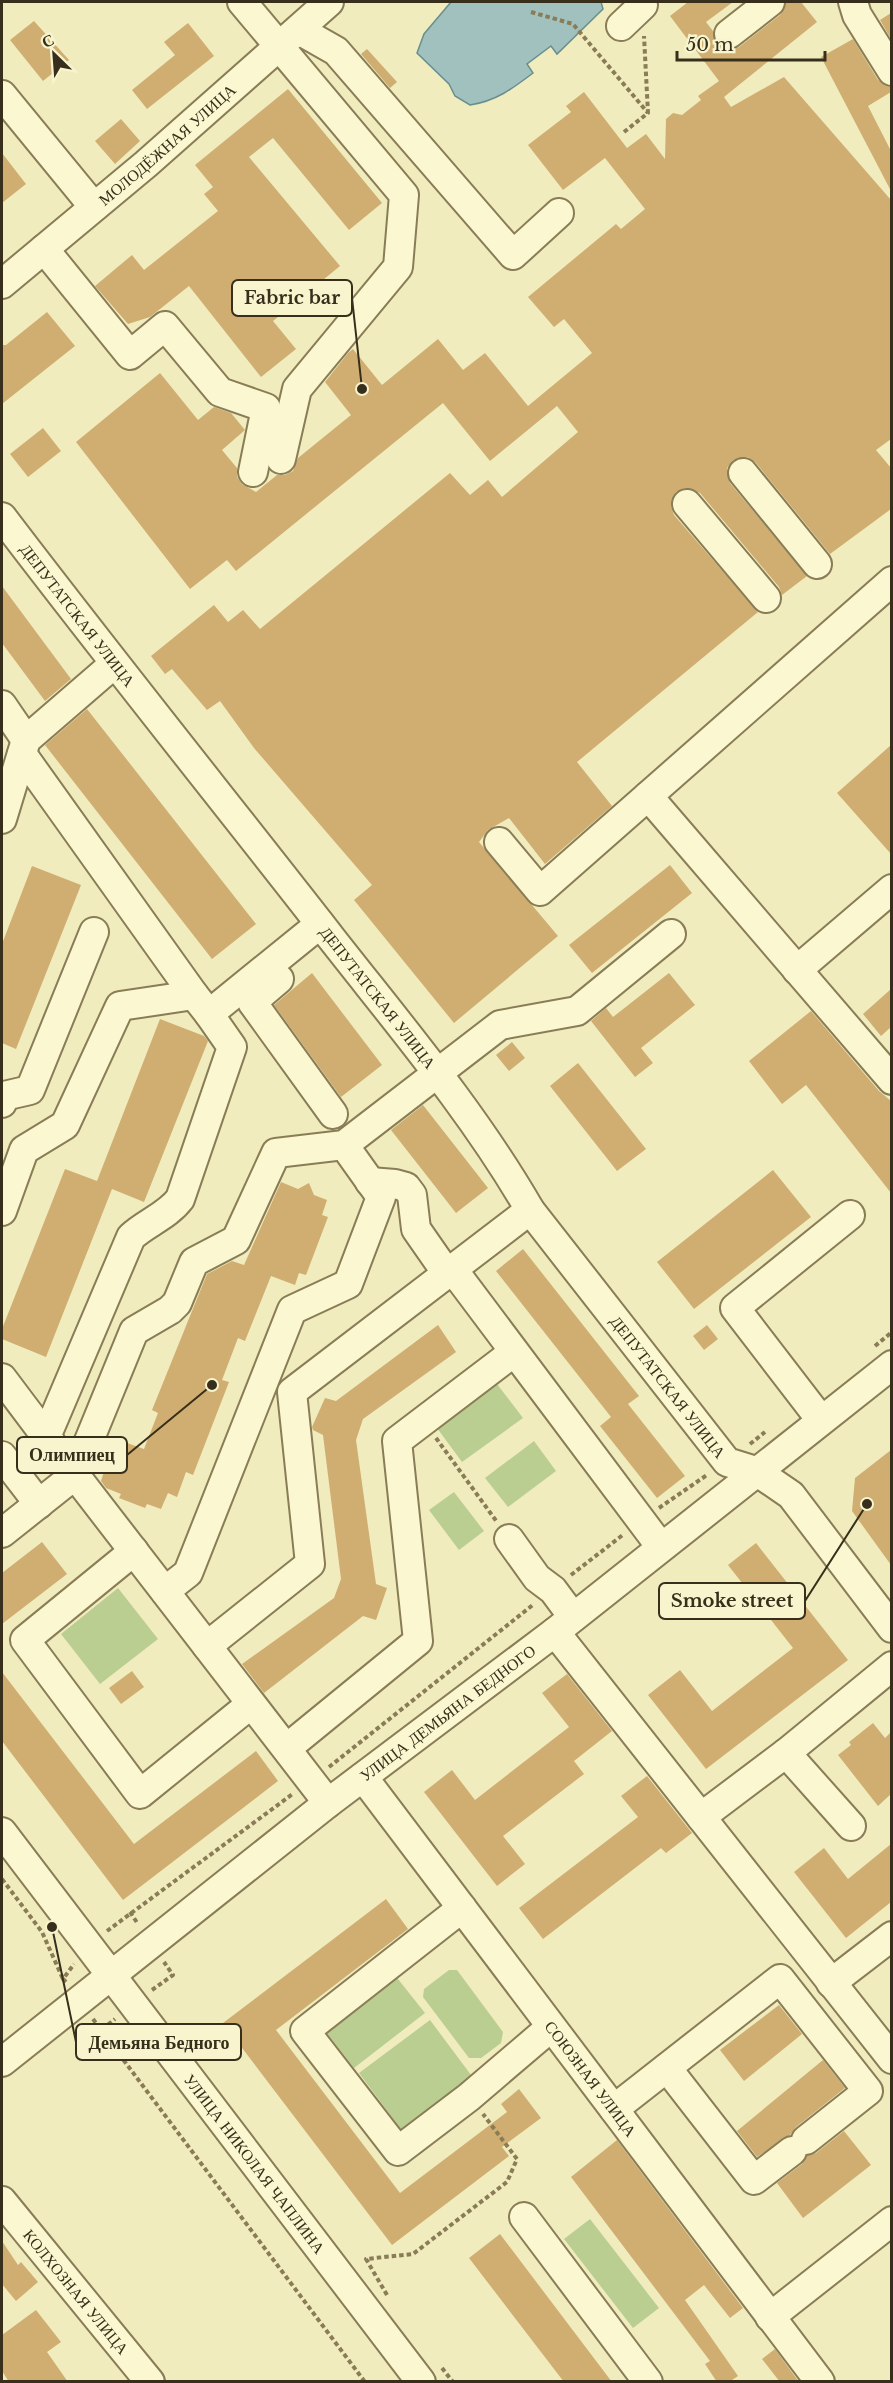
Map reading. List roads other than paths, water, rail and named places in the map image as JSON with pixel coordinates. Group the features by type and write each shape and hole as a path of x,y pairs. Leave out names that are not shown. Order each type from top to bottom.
{"street":[{"path":"242,2 289,39 404,195 398,267 297,389 281,459"},
{"name":"МОЛОДЁЖНАЯ УЛИЦА","path":"2,285 289,39 329,2"},
{"path":"729,34 770,2"},
{"path":"853,2 857,15 891,71"},
{"path":"621,26 641,3"},
{"path":"289,39 336,51 513,255 559,213"},
{"path":"2,95 94,207"},
{"path":"45,249 130,355 165,326 220,392 266,408 253,472"},
{"path":"743,473 817,564"},
{"path":"687,504 766,598"},
{"name":"ДЕПУТАТСКАЯ УЛИЦА","path":"2,517 114,664 436,1072 503,1166 530,1210 727,1462 756,1471 791,1495 891,1628"},
{"path":"499,842 540,891 891,581"},
{"path":"2,819 24,747 114,664"},
{"path":"2,705 24,747 232,1047 180,1199 174,1208 143,1226 131,1237 46,1437"},
{"path":"648,796 891,1080"},
{"path":"797,970 891,889"},
{"path":"2,1103 4,1096 30,1090 94,932"},
{"path":"2,1211 24,1150 65,1125 120,1005 202,1005 326,932"},
{"path":"326,932 252,1002 333,1114"},
{"path":"2,1533 75,1475 134,1330 170,1310 177,1303 194,1262 236,1240 276,1154 344,1145 500,1025 577,1011 672,934"},
{"path":"165,1591 188,1573 292,1310 348,1284 381,1197 344,1145"},
{"path":"370,1182 394,1184 406,1188 412,1195 416,1229 514,1352 661,1547"},
{"path":"207,1646 310,1564 292,1392 451,1273 530,1210"},
{"path":"821,1420 735,1308 850,1215"},
{"path":"286,1748 418,1641 397,1441 514,1352"},
{"name":"УЛИЦА ДЕМЬЯНА БЕДНОГО","path":"2,2062 328,1803 564,1625 891,1365"},
{"path":"2,1378 328,1803"},
{"path":"2,1456 39,1504"},
{"path":"509,1539 537,1578 553,1590 564,1625 700,1816 891,2059"},
{"path":"134,1551 25,1640 140,1794 251,1704"},
{"path":"700,1816 786,1753 891,1666"},
{"path":"786,1753 851,1826"},
{"name":"СОЮЗНАЯ УЛИЦА","path":"363,1777 820,2382"},
{"name":"УЛИЦА НИКОЛАЯ ЧАПЛИНА","path":"2,1832 421,2382"},
{"path":"462,1908 305,2031 398,2151 469,2097 551,2027"},
{"path":"831,1983 891,1936"},
{"path":"614,2109 780,1979 868,2091 754,2180 667,2068"},
{"name":"КОЛХОЗНАЯ УЛИЦА","path":"2,2201 150,2382"},
{"path":"524,2217 648,2382"},
{"path":"770,2317 891,2221"}],"water":[{"path":"451,2 601,2 603,9 557,54 551,46 527,64 533,73 518,84 503,94 470,105 455,96 449,84 417,53 424,34"}],"place":[{"name":"Fabric bar","path":"362,389"},
{"name":"Олимпиец","path":"212,1385"},
{"name":"Smoke street","path":"867,1504"},
{"name":"Демьяна Бедного","path":"52,1927"}]}
